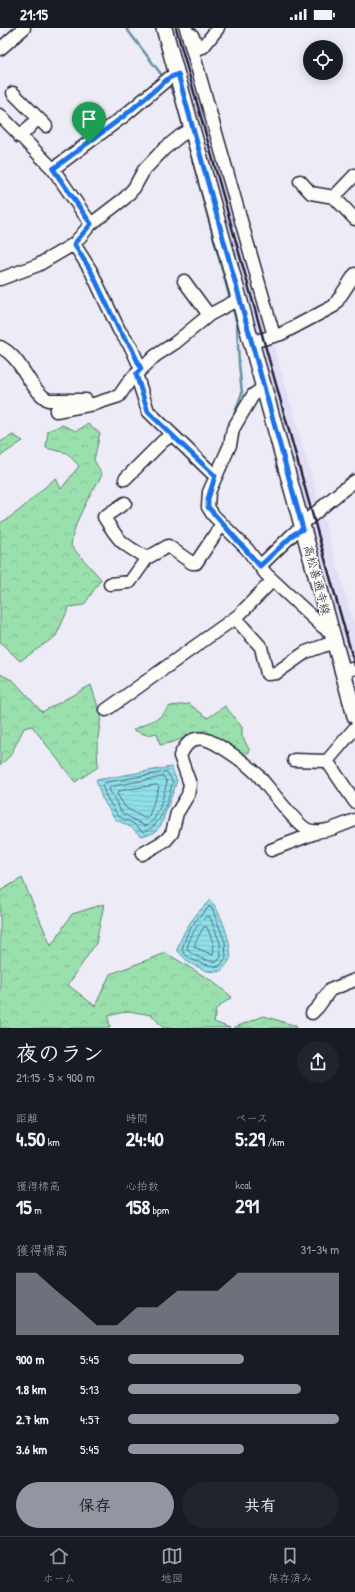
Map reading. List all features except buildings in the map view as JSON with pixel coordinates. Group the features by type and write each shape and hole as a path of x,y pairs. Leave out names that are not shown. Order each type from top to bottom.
{"main road":[{"name":"高松善通寺線","path":"164,28 333,637 349,670 355,716"}],"street":[{"path":"0,49 24,28"},
{"path":"186,28 199,48 203,47 218,28"},
{"path":"186,28 274,336"},
{"path":"53,169 124,116 169,78 178,74"},
{"path":"13,93 42,122 20,137"},
{"path":"2,123 20,137 53,169 91,224"},
{"path":"0,280 38,265 74,244 91,224 125,198 134,188 144,170 164,149 180,136 192,129"},
{"path":"334,197 355,176"},
{"path":"300,181 310,193 334,197 355,219"},
{"path":"74,244 91,271 119,330 131,347 139,372 148,412 215,476"},
{"path":"252,342 281,334 334,306 355,274"},
{"path":"184,281 209,315"},
{"path":"56,411 94,404 119,396 130,380 156,356 175,343 209,315 239,299"},
{"path":"0,347 17,361 35,389 48,400 84,399 94,404"},
{"path":"235,618 260,647 267,674 276,673 306,652 333,637 272,581 247,549 222,524 208,507 208,499 215,476 230,445 233,429 253,395 264,387"},
{"path":"125,479 162,441 172,435"},
{"path":"260,566 322,509 336,494 355,481"},
{"path":"125,503 104,517 116,538 124,546 147,558"},
{"path":"110,584 130,582 147,558 168,546 192,563 196,563 222,524"},
{"path":"106,710 235,618 250,605 272,581"},
{"path":"327,761 355,728"},
{"path":"142,854 166,840 172,833 177,812 188,795 190,784 180,756 184,748 191,740 201,738 211,741 241,759 268,786 303,828 318,832"},
{"path":"294,760 327,761"},
{"path":"327,761 355,802"},
{"path":"272,850 318,832 355,820"},
{"path":"312,1013 330,990 355,980"}],"shaded area":[{"path":"173,28 184,28 355,627 355,686 307,520 260,339"}],"green space":[{"path":"88,424 100,433 94,460 102,475 87,500 75,527 71,546 101,579 84,605 69,607 56,636 20,661 0,642 0,523 15,514 56,478 61,489 79,466 67,453 46,448 48,431 62,425 76,431"},
{"path":"13,435 23,441 0,456 0,442"},
{"path":"0,674 14,681 42,712 91,685 101,716 97,745 98,767 75,782 32,726 24,728 10,756 0,765"},
{"path":"189,704 208,718 225,706 242,727 242,736 250,751 245,755 205,730 173,742 160,745 157,733 147,735 133,730 160,717 170,706"},
{"path":"22,878 51,946 72,914 104,904 96,943 68,985 95,1006 110,974 166,953 212,981 232,997 216,1009 214,1022 230,1028 163,1028 152,1015 128,1011 108,1016 110,1028 0,1028 0,891"},
{"path":"264,1016 296,1026 297,1028 233,1028"}],"water":[{"path":"171,767 177,781 161,825 154,833 141,836 132,828 115,819 102,798 96,780"},
{"path":"210,900 222,919 230,946 230,959 220,972 207,971 189,963 177,950 190,923"}],"waterway":[{"path":"126,28 164,78"},
{"path":"168,83 176,99 184,130"},
{"path":"186,136 230,299"},
{"path":"232,306 237,324 242,393 233,418"},
{"path":"205,489 209,477"},
{"path":"319,630 325,641"}],"railway":[{"path":"176,28 355,666"}],"route":[{"path":"178,74 303,529 294,534 260,566 247,549 224,526 208,507 209,492 215,476 148,412 136,374 141,369 131,347 119,330 91,271 74,244 91,224 53,169 89,143 169,78 178,74"}]}
